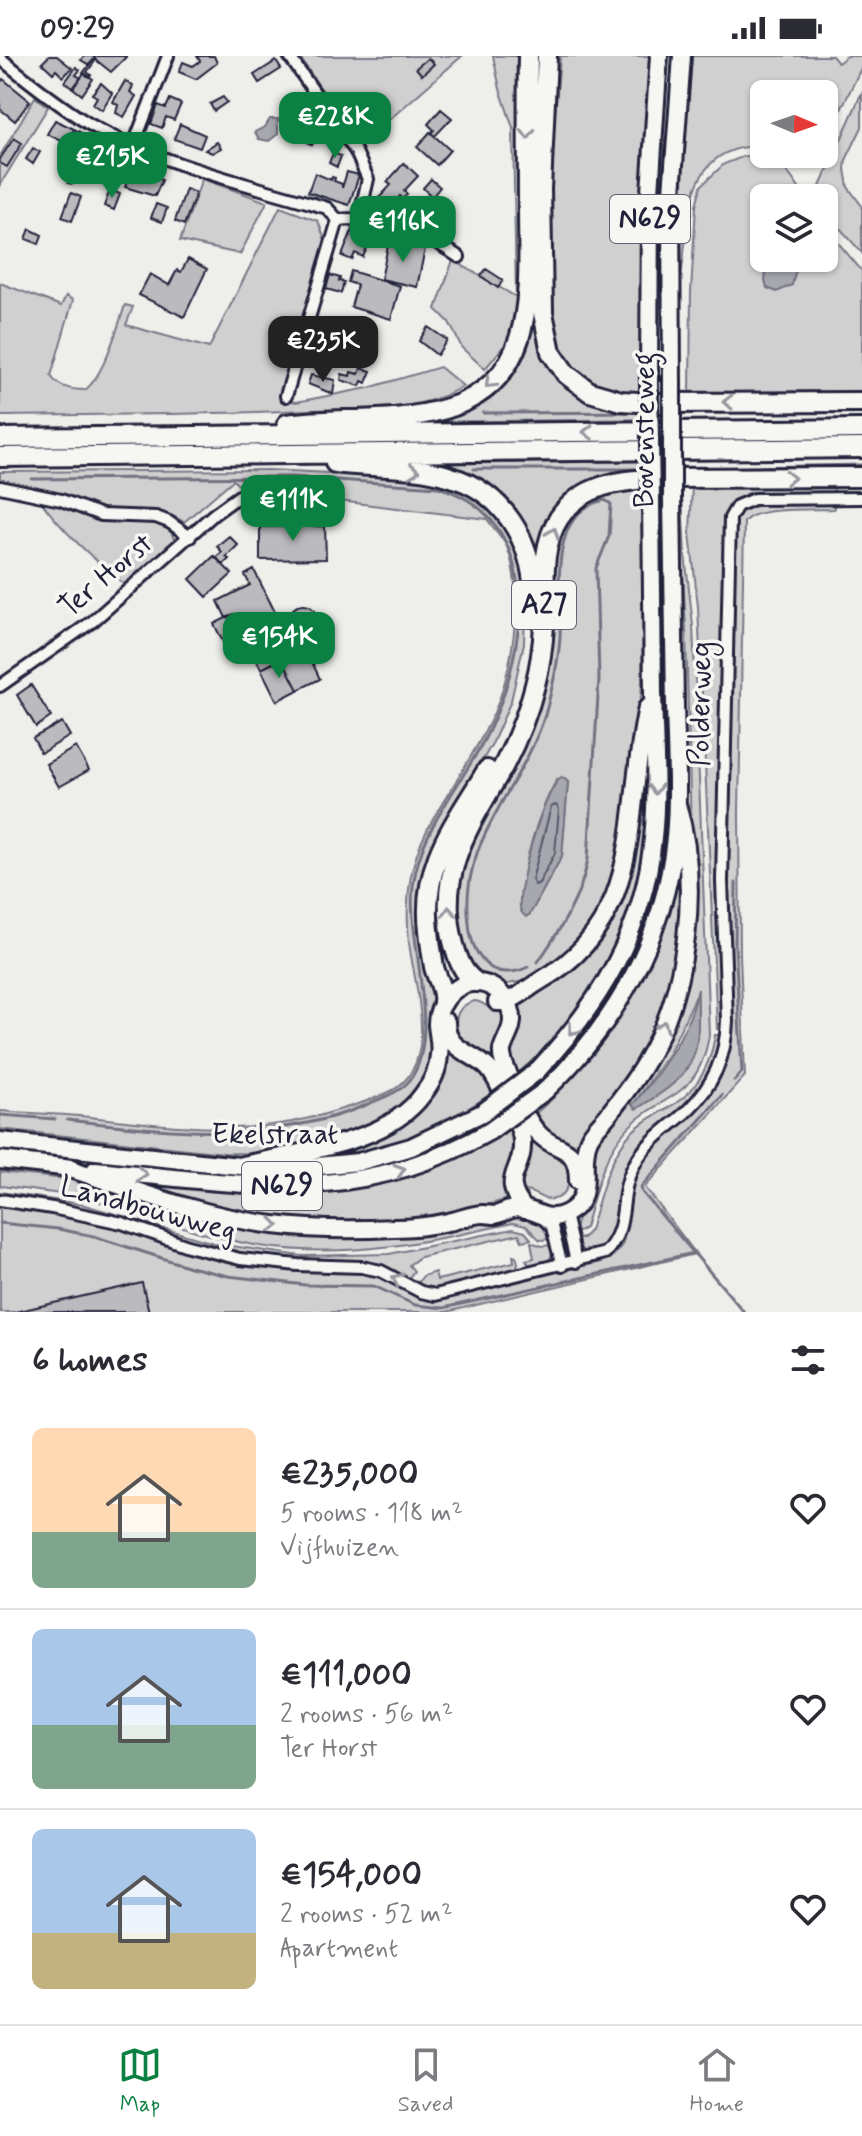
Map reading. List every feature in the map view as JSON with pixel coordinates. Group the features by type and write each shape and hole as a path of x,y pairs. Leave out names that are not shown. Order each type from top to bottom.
{"highway":[{"path":"209,436 294,423 432,412 473,397 495,378 513,354 528,309 528,56"},
{"path":"547,56 541,189 543,313 551,352 566,374 590,392 621,401 862,402"},
{"path":"0,438 862,429"},
{"name":"A27","path":"0,457 862,448"},
{"name":"A27","path":"281,455 451,476 494,500 510,517 531,565 534,625 522,692 501,744 444,838 433,867 428,917 434,956 449,1000"},
{"name":"A27","path":"476,982 463,968 452,938 448,908 450,875 465,833 505,763 527,713 542,642 547,550 561,516 588,491 624,480 862,477"}],"main road":[{"name":"Bovensteweg","path":"653,683 650,192 659,56"},
{"name":"Bovensteweg","path":"677,804 671,206 682,56"},
{"name":"Ekelstraat","path":"0,1141 239,1166 308,1167 358,1162 411,1147 482,1113 536,1072 562,1044 594,1002 618,960 639,906 651,853 655,806 653,683"},
{"name":"N629","path":"503,996 525,993 569,962 600,928 614,900 631,835 642,731 653,683"},
{"name":"Ekelstraat","path":"0,1160 256,1184 317,1185 349,1182 399,1171 434,1159 490,1131 545,1091 572,1064 605,1025 635,975 655,927 667,886 677,804"},
{"name":"N629","path":"566,1208 572,1210 582,1199 586,1182 584,1154 589,1139 630,1087 648,1058 665,1024 677,988 687,918 686,835 677,804"},
{"path":"528,1209 512,1179 522,1151 522,1138 509,1107 488,1068 458,1050 451,1041 447,1019 449,1000 458,987 476,982 503,996 512,1023 502,1051 505,1067 536,1131 563,1148 576,1163 576,1188 566,1208"},
{"path":"449,1000 475,992 486,994 498,1002 503,996"},
{"name":"N629","path":"239,1166 312,1151 357,1137 408,1111 433,1078 439,1059 438,1017 449,1000"},
{"name":"N629","path":"65,1167 205,1211 273,1225 315,1229 393,1229 492,1215 518,1208 528,1209"},
{"path":"528,1209 528,1200 550,1209 566,1208"},
{"path":"528,1209 566,1208"}],"street":[{"path":"134,144 168,56"},
{"path":"289,56 356,152 368,179 359,218"},
{"path":"0,58 90,124 191,167 327,208 338,220"},
{"path":"338,220 359,218 400,223 427,235 459,257"},
{"path":"286,396 338,220"},
{"path":"0,487 52,498 101,515 156,517 190,537"},
{"name":"Ter Horst","path":"0,686 93,621 214,514 239,496"},
{"name":"Polderweg","path":"727,1033 722,881 730,518 737,506 754,499 862,498"},
{"name":"Landbouwweg","path":"0,1200 100,1218 240,1259 381,1271 421,1292 435,1295 524,1275 605,1253 615,1242 620,1233 631,1170 641,1152 655,1137 702,1096 718,1066 727,1033"},
{"path":"566,1208 576,1262"},
{"path":"528,1209 552,1227 562,1266"}],"shaded area":[{"path":"299,56 462,56 366,140 336,111"},
{"path":"493,56 523,56 521,312 507,342 485,369 462,348 449,322 436,309 453,260 516,297 513,128"},
{"path":"560,56 651,56 642,198 639,393 612,389 586,380 571,369 558,346 551,311 548,220"},
{"path":"688,56 832,56 838,63 847,56 862,56 862,66 838,116 838,80 750,80 750,147 738,148 718,157 705,171 690,210 681,277"},
{"path":"862,92 862,127 846,160 845,169 848,187 862,206 862,253 838,226 838,184 821,184 828,168 838,168 838,146"},
{"path":"35,97 48,107 0,185 0,156"},
{"path":"750,157 750,168 783,168 796,184 750,184 750,272 838,272 838,243 862,271 862,392 690,394 696,206 701,186 724,164"},
{"path":"202,179 267,202 240,254 180,241"},
{"path":"280,207 318,221 325,240 280,398 296,402 317,398 368,388 440,367 463,386 427,401 387,408 0,416 0,283 61,306 66,296 73,300 51,376 66,387 85,390 104,363 125,305 133,307 126,325 209,348"},
{"path":"537,317 559,372 663,409 664,419 415,422 462,410"},
{"path":"664,461 664,473 607,480 581,491 560,511 551,526 542,563 538,641 531,684 509,746 455,851 445,898 446,925 453,956 443,959 435,911 439,875 454,833 503,750 527,688 535,653 537,582 530,549 516,519 493,493 461,475 409,464"},
{"path":"269,470 410,477 439,481 470,492 496,512 516,543 526,584 524,643 511,701 493,742 433,847 437,985 435,1050 418,1095 366,1130 271,1154 225,1153 0,1129 0,1111 211,1128 274,1125 307,1119 387,1093 408,1077 416,1061 421,1021 409,943 410,884 426,833 493,715 506,677 516,610 513,568 501,537 487,519 257,491 249,495 233,480 184,522 160,513 104,509 42,489 0,480 0,472"},
{"path":"834,484 834,495 755,496 742,498 734,504 723,1029 717,1029 698,607 690,533 692,485"},
{"path":"645,486 642,683 628,830 605,908 567,954 530,980 502,985 481,978 461,953 457,910 460,873 469,843 511,770 555,547 562,531 570,518 589,502","holes":["565,778 568,782 562,856 530,914 520,906 532,841 557,779"]},
{"path":"38,497 118,521 163,523 169,526 175,542 125,585 67,533"},
{"path":"660,499 667,499 671,803 664,872 641,947 598,1023 543,1084 540,1077 579,1035 605,999 624,966 643,921 662,807"},
{"path":"679,499 682,499 693,625 709,1035 696,1074 686,1086 635,1121 615,1145 599,1180 585,1228 574,1234 594,1141 666,1030 692,879 686,629","holes":["696,996 696,1048 633,1105 669,1053"]},
{"path":"834,502 834,509 772,511 760,513 744,522 739,812 745,1076 645,1187 696,1254 446,1312 0,1312 0,1206 51,1212 107,1224 230,1261 298,1270 369,1273 443,1298 601,1262 614,1255 625,1235 628,1190 642,1158 721,1069 726,945 732,528 736,511 747,504"},
{"path":"650,729 648,838 635,903 602,979 538,1061 535,1058 515,1076 509,1058 514,1003 576,965 604,933"},
{"path":"680,853 685,920 661,1023 580,1154 550,1135 534,1115 554,1097 552,1094 602,1039 633,993 652,947"},
{"path":"475,1001 502,1012 503,1025 498,1037 501,1069 458,1035 456,1024 460,1009"},
{"path":"715,1035 721,1035 722,1043 705,1085 637,1152 612,1237 597,1251 584,1252 575,1240 583,1238 590,1230 615,1155 640,1125 691,1090 707,1064"},
{"path":"444,1039 482,1070 495,1091 472,1106 474,1110 413,1137 366,1153 344,1158 303,1156 411,1113"},
{"path":"483,1119 486,1126 459,1141 408,1161 341,1177 268,1179 0,1154 0,1147 230,1171 424,1149"},
{"path":"511,1128 515,1135 512,1198 454,1214 383,1225 249,1218 123,1179 279,1193 336,1190 380,1182 489,1142"},
{"path":"530,1132 558,1154 568,1169 568,1186 559,1198 545,1199 523,1191 522,1178"},
{"path":"0,1172 84,1181 248,1225 484,1221 522,1216 537,1223 551,1239 540,1240 526,1226 513,1223 388,1246 292,1250 203,1233 95,1201 0,1186"},
{"path":"0,1192 81,1204 217,1244 302,1256 389,1254 513,1229 525,1232 531,1239 522,1241 519,1234 420,1257 409,1265 414,1271 408,1279 390,1270 231,1253 0,1197"},
{"path":"531,1242 542,1246 553,1245 552,1255 547,1261 531,1268 526,1260 534,1258"},
{"path":"513,1255 518,1263 516,1271 438,1290 419,1286 423,1276 435,1272 437,1280 514,1262"}],"water":[{"path":"270,119 278,119 278,134 269,141 259,139 255,132 265,127"},
{"path":"766,272 795,272 792,285 777,292 767,288"},
{"path":"562,777 568,782 562,856 526,917 521,911 520,896 527,859 548,798"},
{"path":"698,989 698,1033 693,1058 673,1084 636,1109 632,1105 653,1080 681,1036"}],"building":[{"path":"49,56 57,56 72,68 63,77 56,70 53,73 42,63"},
{"path":"84,56 95,58 89,65 81,60"},
{"path":"92,56 126,57 111,72 96,60 87,72 91,75 89,77 83,73 95,58"},
{"path":"197,56 214,56 217,63 196,79 179,72 183,62 193,66 200,61"},
{"path":"428,58 434,64 422,75 416,68"},
{"path":"276,61 281,69 259,83 254,75"},
{"path":"76,67 80,70 76,75 81,78 73,88 65,82"},
{"path":"84,73 93,79 82,95 73,88"},
{"path":"3,79 30,101 15,121 0,109 0,83"},
{"path":"125,81 133,86 130,92 136,96 124,117 116,113 118,105 113,102"},
{"path":"101,83 112,93 102,110 93,104 97,97 92,94"},
{"path":"223,97 227,102 214,111 210,104"},
{"path":"170,99 181,104 174,120 166,117 162,128 151,124 158,105 166,108"},
{"path":"315,109 321,118 314,123 308,114"},
{"path":"441,109 452,118 435,136 428,124"},
{"path":"55,120 74,129 66,143 47,134"},
{"path":"180,124 205,135 200,148 174,139"},
{"path":"74,129 85,135 83,139 86,141 79,154 66,143"},
{"path":"312,131 318,135 312,145 306,141"},
{"path":"430,132 450,150 437,165 417,147"},
{"path":"14,138 22,143 7,167 0,163 0,159"},
{"path":"217,142 221,148 212,153 205,150"},
{"path":"97,143 104,146 101,156 113,161 105,181 86,174"},
{"path":"33,148 40,152 33,164 26,159"},
{"path":"333,153 341,156 337,167 329,163"},
{"path":"76,159 81,161 73,184 68,183"},
{"path":"404,163 418,176 404,191 407,194 403,199 400,196 391,207 380,197 391,185 387,182"},
{"path":"133,168 162,180 155,196 125,187"},
{"path":"347,172 359,175 349,205 308,192 315,173 331,180 335,178 334,181 342,184 342,188"},
{"path":"431,179 440,187 432,197 423,188"},
{"path":"186,189 196,193 184,225 175,221"},
{"path":"110,190 120,194 114,210 104,206"},
{"path":"71,193 81,197 72,221 62,217"},
{"path":"156,204 167,208 162,222 151,218"},
{"path":"355,223 369,226 369,231 361,246 367,248 363,257 355,253 352,260 342,256"},
{"path":"30,229 42,235 39,244 26,239"},
{"path":"372,230 388,232 387,244 371,242"},
{"path":"389,241 425,249 417,287 381,279"},
{"path":"188,259 207,269 184,317 139,295 150,274 169,285"},
{"path":"486,269 503,280 498,288 481,276"},
{"path":"351,271 400,286 391,319 351,307 357,285 348,282"},
{"path":"330,275 344,282 341,293 326,289"},
{"path":"428,327 447,340 437,355 419,341"},
{"path":"361,368 371,371 366,383 362,381 360,386 341,380 342,374 359,374"},
{"path":"311,375 335,380 333,394 308,384"},
{"path":"325,526 326,559 260,560 260,527"},
{"path":"229,536 238,545 223,565 216,557 222,552 217,546"},
{"path":"214,556 232,574 207,597 190,579"},
{"path":"254,570 295,652 261,669 234,614 226,618 218,601 250,585 245,575"},
{"path":"303,605 313,609 317,619 313,629 303,633 293,629 289,619 293,609"},
{"path":"234,614 244,634 224,644 214,624"},
{"path":"305,647 320,679 298,690 282,659"},
{"path":"282,659 298,690 277,701 261,669"},
{"path":"31,685 51,717 36,727 17,695"},
{"path":"62,722 70,736 41,753 33,738"},
{"path":"76,747 89,770 59,787 46,764"},
{"path":"142,1283 149,1312 15,1312 84,1296"}],"waterway":[{"path":"483,413 642,412"},
{"path":"699,468 862,465"},
{"path":"474,469 646,469"},
{"path":"32,479 293,477 438,487 473,503 497,527 511,556 518,590 518,626 513,663 502,698 479,749 434,824 418,864 412,908 422,992 423,1046 416,1069 404,1086 386,1097 330,1118 256,1130 181,1131 67,1120"},
{"path":"528,967 511,972 499,971 481,958 470,933 468,893 482,840 535,742 548,706 559,648 559,578 565,537 573,520 586,507 605,500 611,504 609,536 596,568 599,679 588,859 575,900 538,962"},
{"path":"734,1081 742,1072 735,944 736,883"},
{"path":"722,1095 641,1187 642,1192 744,1312"},
{"path":"0,1115 55,1119"},
{"path":"0,1223 93,1236 228,1276 305,1285 374,1286 415,1305 443,1308 694,1253"}]}
